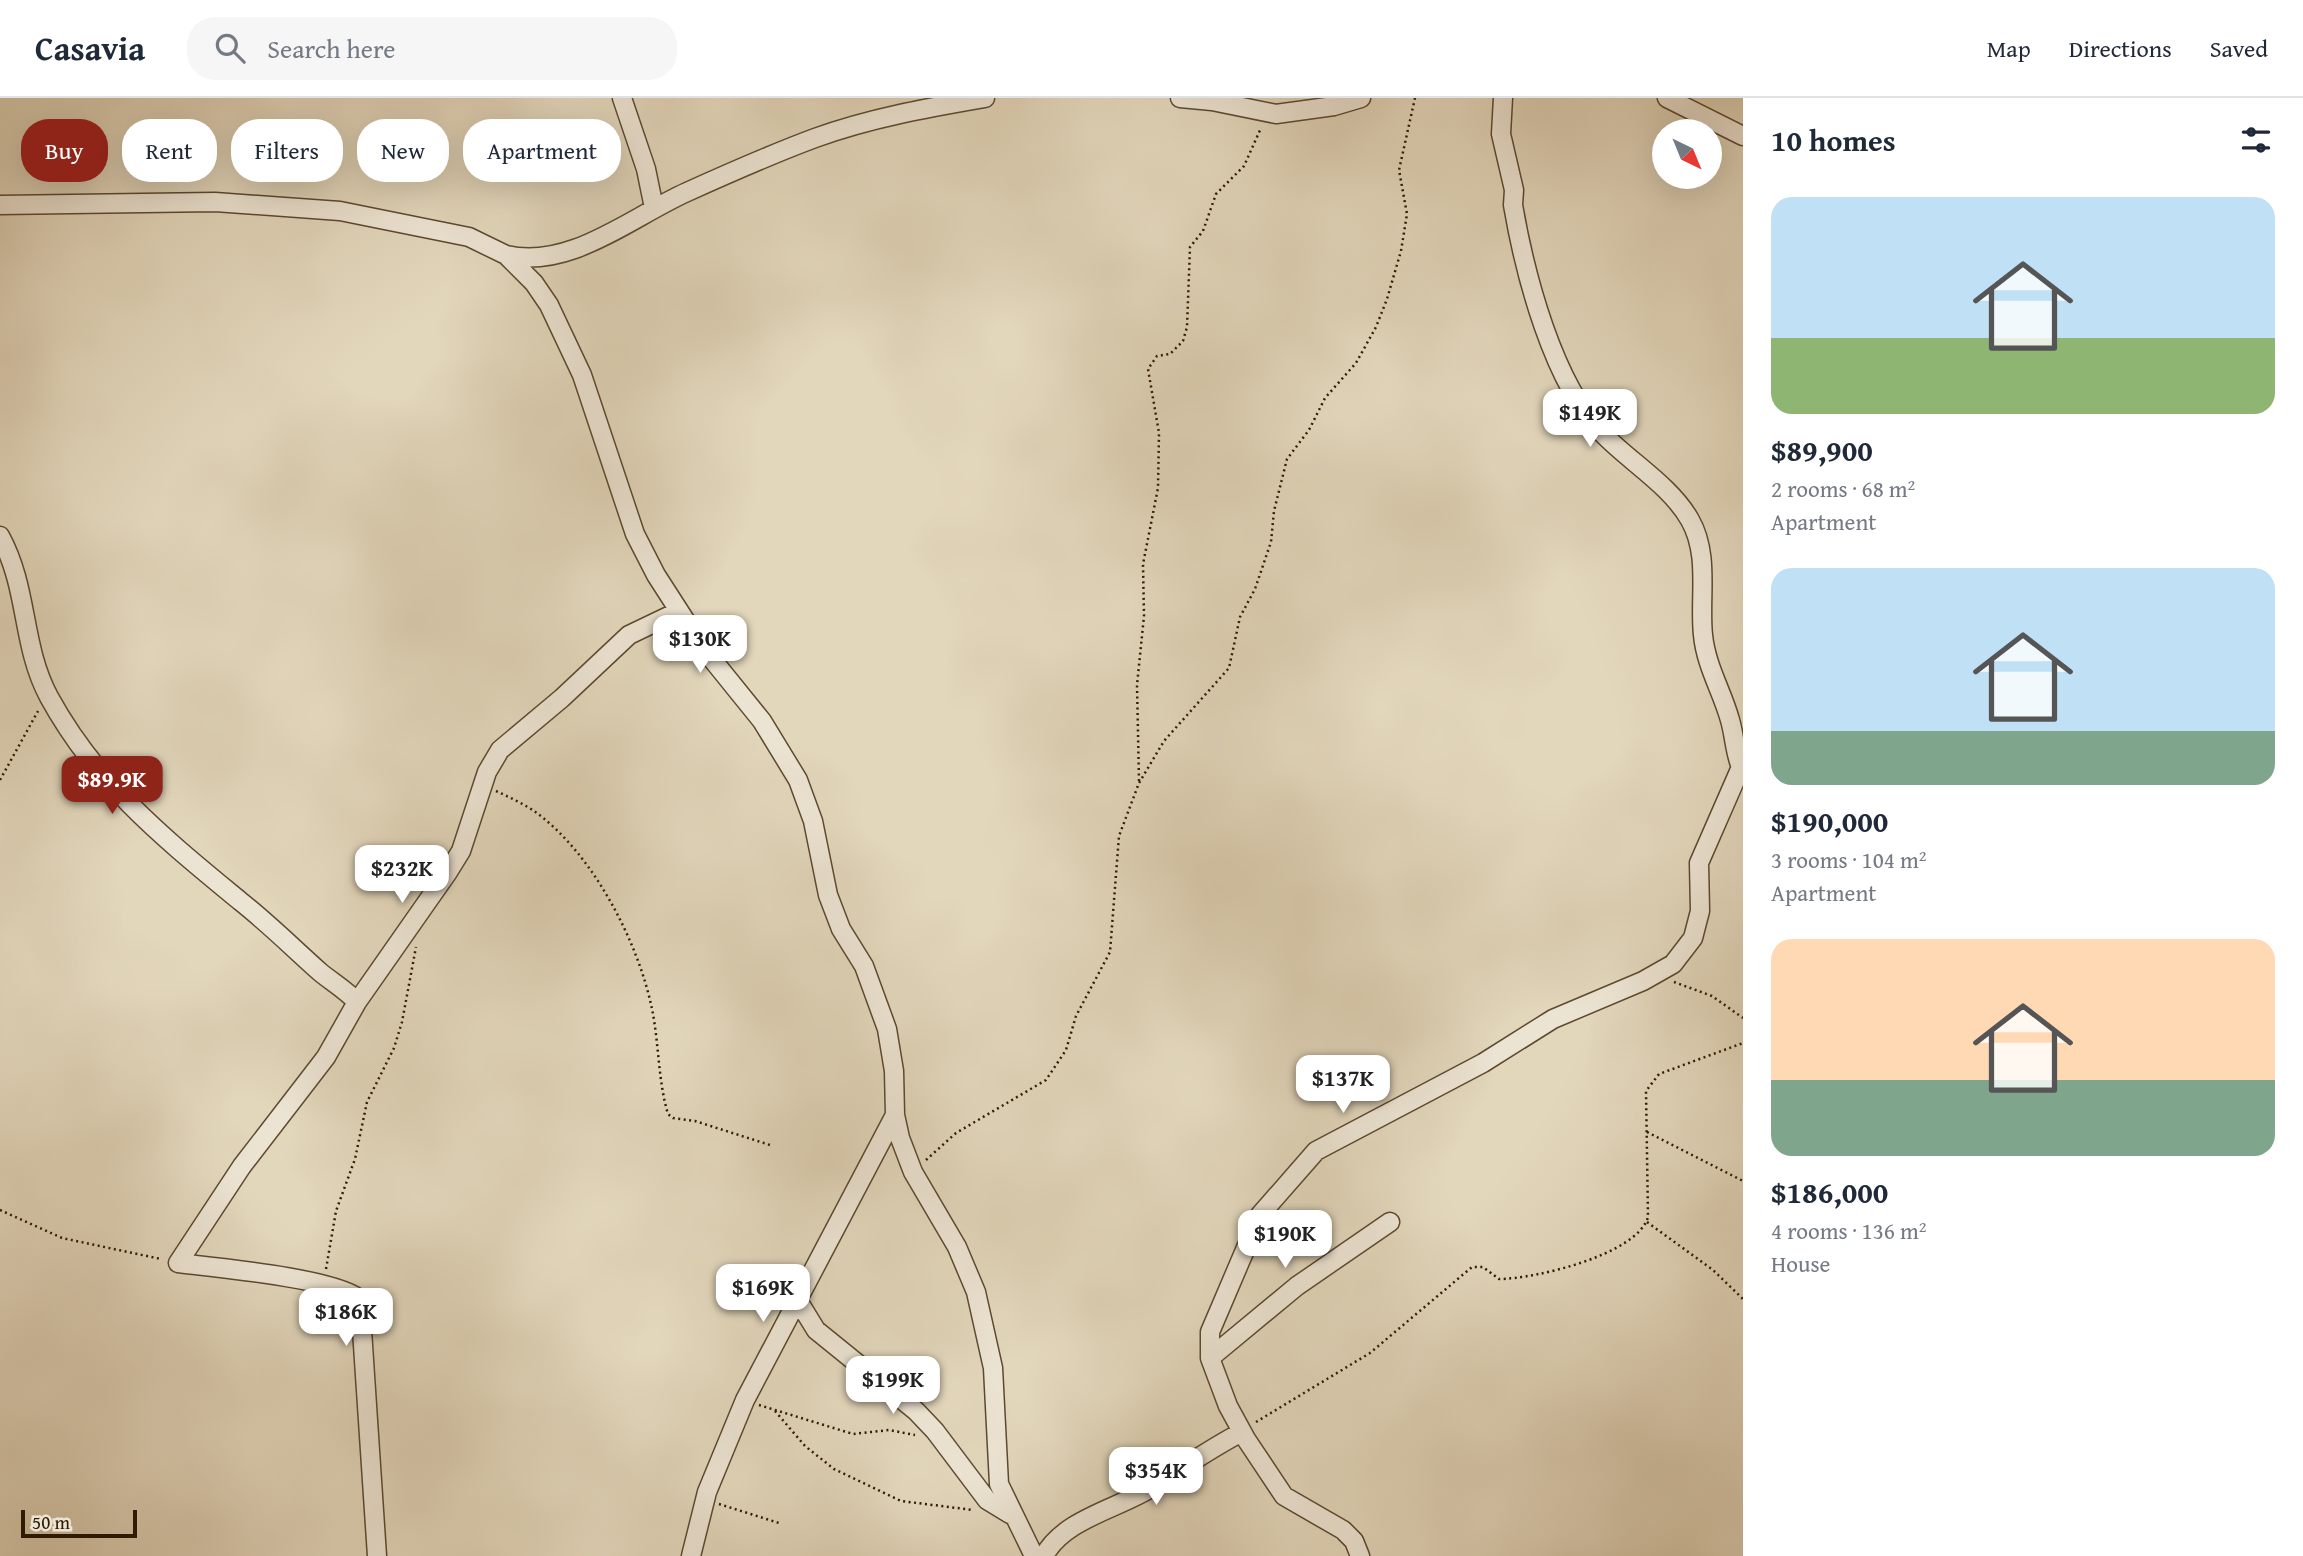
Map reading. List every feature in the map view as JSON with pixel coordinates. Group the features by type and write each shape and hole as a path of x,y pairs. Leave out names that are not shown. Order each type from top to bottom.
{"street":[{"path":"622,98 646,169 654,208"},
{"path":"0,205 203,202 340,211 469,237 506,255 529,260 571,251 654,208 816,138 883,117 985,98"},
{"path":"1180,98 1212,101 1276,114 1335,106 1361,98"},
{"path":"1360,1556 1354,1541 1343,1530 1284,1496 1242,1432 1210,1358 1210,1332 1260,1215 1316,1151 1483,1063 1553,1019 1643,981 1673,964 1693,938 1700,911 1699,863 1742,769 1731,722 1713,679 1703,635 1700,551 1690,520 1670,496 1601,432 1585,411 1540,317 1520,242 1508,158 1501,134 1503,98"},
{"path":"1667,98 1743,136"},
{"path":"506,255 534,283 554,316 582,375 635,534 677,612 762,721 798,780 813,821 828,895 841,929 864,966 887,1029 894,1071 895,1115 913,1172 957,1247 979,1305 994,1381 999,1484 1010,1514 1034,1556"},
{"path":"0,536 20,582 28,638 49,697 92,763 124,800 168,843 357,1002"},
{"path":"377,1556 361,1304 354,1294 324,1286 178,1263 242,1166 326,1058 357,1002 461,851 492,761 500,750 629,635 677,612"},
{"path":"691,1556 706,1492 745,1400 895,1115"},
{"path":"1210,1358 1297,1286 1390,1222"},
{"path":"797,1299 816,1330 898,1394 948,1447 987,1500 1010,1514"},
{"path":"784,1324 816,1330"},
{"path":"1044,1556 1050,1547 1069,1531 1148,1490 1242,1432"}],"path":[{"path":"913,1172 956,1133 1046,1080 1058,1066 1084,996 1110,952 1119,836 1139,783 1164,741 1229,668 1240,617 1255,589 1271,542 1274,511 1287,459 1309,430 1325,398 1356,363 1376,327 1403,239 1407,214 1399,170 1415,98"},
{"path":"1139,783 1137,685 1144,616 1143,564 1158,488 1159,433 1148,369 1157,356 1170,354 1183,341 1189,312 1190,247 1203,231 1216,194 1244,166 1259,130 1276,114"},
{"path":"0,780 32,719 49,697"},
{"path":"484,784 533,810 547,821 587,867 626,931 639,959 652,1009 668,1114 673,1118 695,1121 770,1145"},
{"path":"324,1286 336,1211 355,1159 367,1102 394,1048 402,1022 418,937"},
{"path":"1643,981 1669,981 1698,990 1743,1018"},
{"path":"1242,1432 1370,1353 1472,1267 1483,1267 1496,1278 1505,1279 1571,1266 1606,1252 1638,1233 1647,1222 1647,1132 1644,1101 1650,1083 1659,1074 1743,1043"},
{"path":"1647,1132 1743,1181"},
{"path":"0,1210 62,1238 178,1263"},
{"path":"1647,1222 1713,1270 1743,1299"},
{"path":"745,1400 852,1434 889,1430 948,1447"},
{"path":"775,1411 819,1459 901,1502 1010,1514"},
{"path":"706,1492 725,1507 779,1523"}]}
